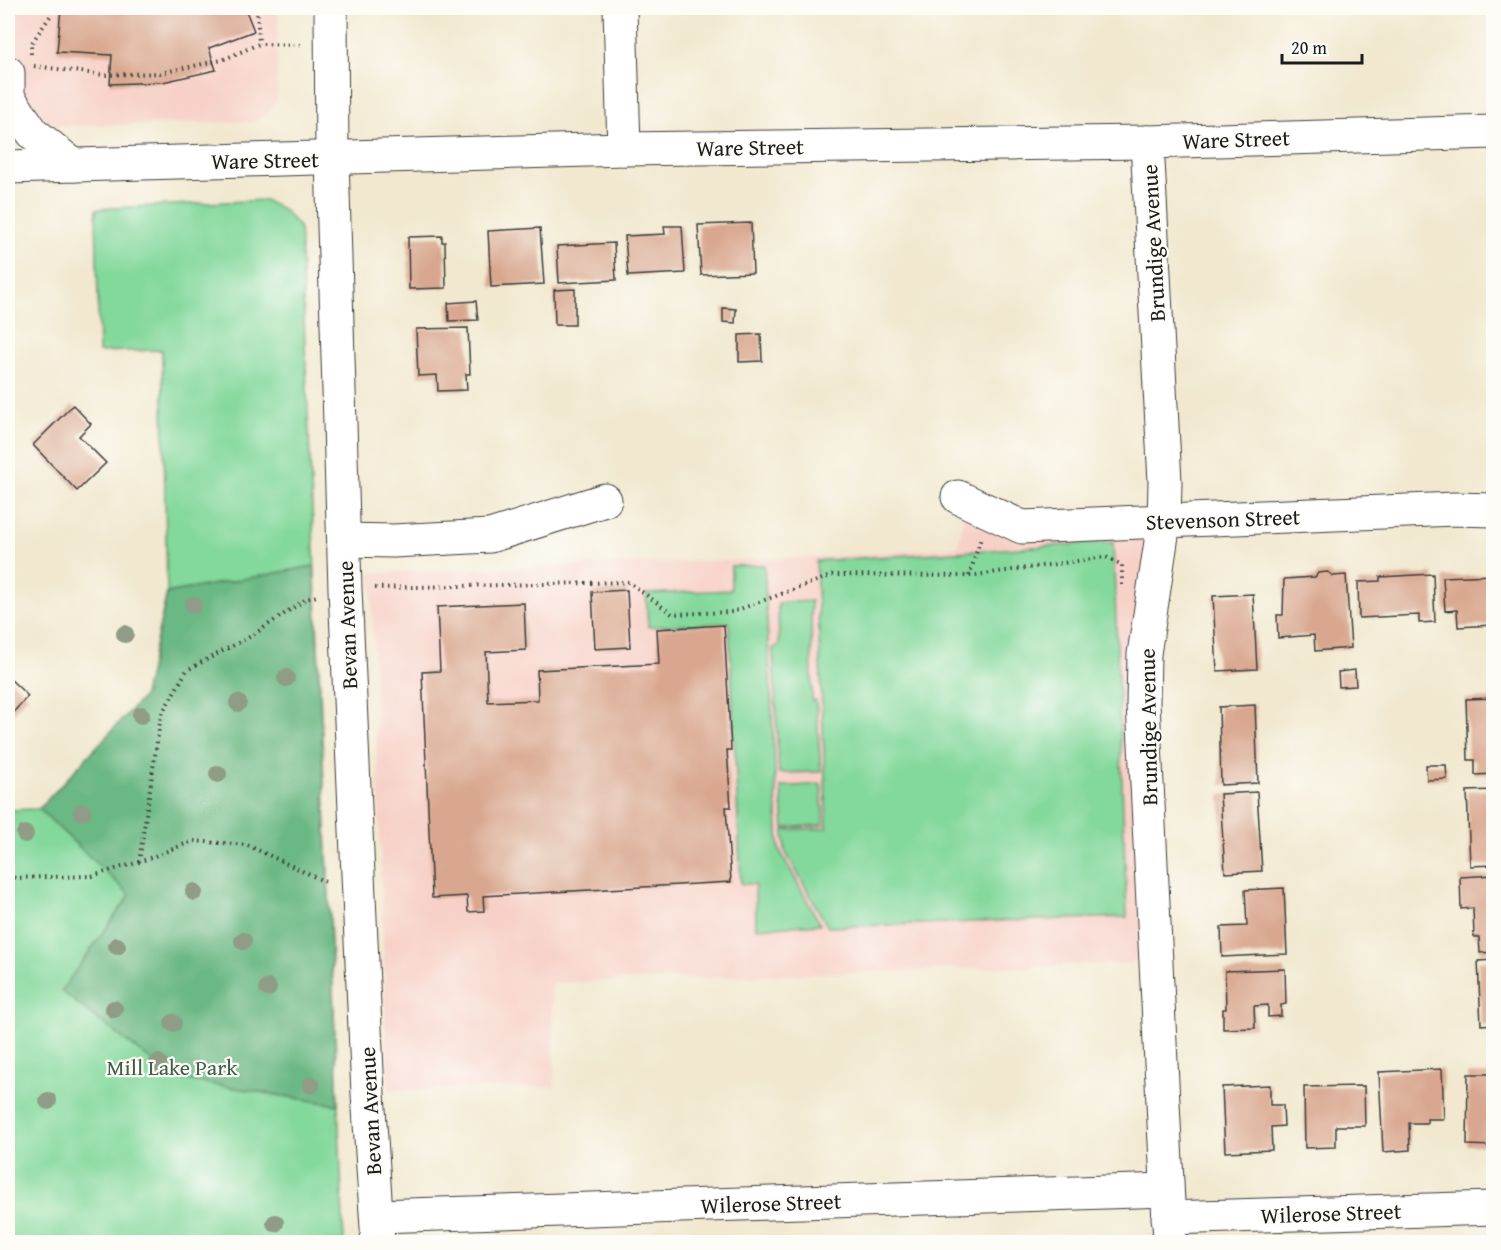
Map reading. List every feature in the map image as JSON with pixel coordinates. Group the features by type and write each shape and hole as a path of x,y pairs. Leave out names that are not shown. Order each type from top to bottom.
{"street":[{"name":"Bevan Avenue","path":"331,8 332,159 345,589 368,1094 377,1229"},
{"path":"620,8 624,149"},
{"path":"14,84 33,133 73,165"},
{"name":"Ware Street","path":"8,167 624,149 1147,142 1494,132"},
{"name":"Brundige Avenue","path":"1147,142 1163,430 1164,522 1144,654 1143,704 1168,1217"},
{"name":"Stevenson Street","path":"958,497 1022,527 1455,509 1494,510"},
{"path":"344,540 393,541 490,536 605,500"},
{"name":"Wilerose Street","path":"377,1229 1168,1217 1494,1208"}],"path":[{"path":"257,8 259,44"},
{"path":"14,84 104,75 160,73 222,60 259,44 331,44"},
{"path":"969,576 990,512"},
{"path":"139,862 161,715 187,670 253,635 306,599 345,589 629,582 672,614 732,612 832,575 969,576 1106,557 1122,565 1122,599"},
{"path":"8,878 92,876 139,862 193,841 247,845 317,878 359,894"}],"shaded area":[{"path":"8,8 278,8 277,99 267,115 252,122 8,127"},
{"path":"965,509 1155,529 1150,949 1131,963 551,983 555,1087 388,1090 371,573 824,557 958,547"}],"green space":[{"name":"Mill Lake Park","path":"265,200 284,210 300,228 344,1242 8,1242 8,810 39,809 144,696 167,593 162,350 99,352 96,209"},
{"path":"1113,542 1127,917 828,927 785,851 784,830 827,828 816,561"},
{"path":"764,565 779,849 820,924 756,928 755,884 741,884 729,623 648,627 646,594 731,590 731,566"},
{"path":"314,566 338,1105 174,1078 61,991 130,895 39,809 144,696 167,593"},
{"path":"811,601 812,701 816,700 821,772 779,773 773,649 779,644 778,603"},
{"path":"821,784 824,825 784,828 781,787"}],"building":[{"path":"61,8 245,8 254,31 209,48 216,70 163,82 110,84 112,55 57,52"},
{"path":"751,223 753,273 701,275 698,225"},
{"path":"664,226 682,226 685,273 628,276 625,236 665,234"},
{"path":"540,228 544,284 491,287 488,231"},
{"path":"442,236 442,242 445,242 446,288 409,289 408,237"},
{"path":"614,243 616,280 559,283 557,246"},
{"path":"575,289 575,325 555,325 554,290"},
{"path":"476,301 478,320 449,321 448,303"},
{"path":"723,308 736,309 735,323 723,322"},
{"path":"468,328 470,374 466,374 467,390 438,391 437,375 418,376 416,329"},
{"path":"761,334 762,361 739,362 739,335"},
{"path":"73,405 91,424 79,436 106,463 77,491 33,445"},
{"path":"1328,572 1333,576 1346,575 1351,648 1315,651 1314,635 1278,638 1277,615 1283,615 1284,579 1315,577 1318,573"},
{"path":"1433,574 1435,622 1419,623 1419,615 1359,618 1358,582 1380,581 1380,577"},
{"path":"1494,575 1494,625 1458,627 1457,610 1445,611 1443,577"},
{"path":"627,590 630,647 595,649 592,592"},
{"path":"1253,594 1257,669 1217,671 1213,596"},
{"path":"524,603 526,650 486,652 488,702 538,700 537,670 659,664 657,629 724,625 731,750 727,750 731,807 726,807 731,882 483,896 484,911 468,912 467,896 432,898 422,672 440,671 437,607"},
{"path":"1355,670 1356,686 1339,687 1338,672"},
{"path":"8,677 28,696 8,718"},
{"path":"1494,698 1494,774 1475,775 1475,760 1468,760 1466,699"},
{"path":"1255,705 1258,783 1221,785 1219,707"},
{"path":"1426,765 1446,765 1447,779 1427,780"},
{"path":"1494,790 1494,865 1470,866 1467,791"},
{"path":"1257,792 1262,871 1225,873 1220,794"},
{"path":"1494,875 1494,952 1480,953 1479,937 1474,937 1473,908 1461,909 1460,877"},
{"path":"1284,888 1287,954 1222,957 1221,927 1247,926 1245,890"},
{"path":"1494,960 1494,1024 1481,1025 1478,961"},
{"path":"1285,969 1286,1004 1281,1005 1281,1016 1268,1017 1268,1005 1254,1006 1255,1028 1223,1029 1223,1009 1226,1009 1225,971"},
{"path":"1442,1069 1444,1119 1427,1119 1427,1123 1409,1123 1410,1150 1383,1152 1379,1072"},
{"path":"1468,1074 1494,1074 1494,1146 1467,1145"},
{"path":"1270,1085 1270,1105 1283,1105 1284,1126 1271,1127 1272,1150 1225,1152 1222,1087"},
{"path":"1364,1086 1365,1126 1336,1126 1336,1147 1305,1148 1304,1087"}]}
